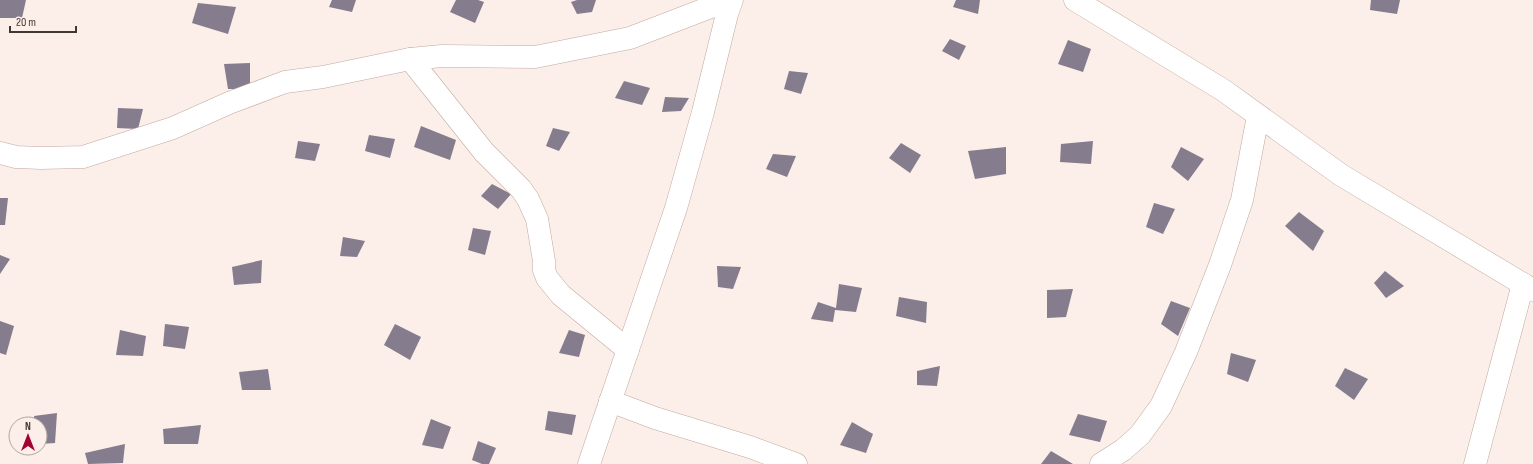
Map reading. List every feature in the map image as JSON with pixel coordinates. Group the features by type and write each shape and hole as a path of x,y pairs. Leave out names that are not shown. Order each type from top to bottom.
{"street":[{"path":"0,153 41,158 83,156 173,128 229,103 285,82 323,77 410,59 442,56 535,57 630,38 729,0"},
{"path":"589,464 676,208 732,0"},
{"path":"1076,0 1223,90 1341,175 1528,287 1475,464"},
{"path":"410,59 484,152 521,189 528,199 536,218 544,261 544,270 547,278 561,295 628,350"},
{"path":"1101,464 1122,450 1140,435 1161,406 1186,352 1220,265 1242,200 1258,116"},
{"path":"610,401 655,418 750,447 796,464"}],"building":[{"path":"0,0 26,0 22,18 0,18"},
{"path":"332,0 356,0 352,12 329,7"},
{"path":"456,0 478,0 484,2 475,23 450,12"},
{"path":"577,0 596,0 592,12 577,14 571,2"},
{"path":"956,0 980,0 978,14 953,7"},
{"path":"1371,0 1400,0 1397,14 1370,10"},
{"path":"198,3 236,7 228,34 192,23"},
{"path":"950,39 966,46 959,60 942,51"},
{"path":"1068,40 1091,49 1083,72 1058,64"},
{"path":"250,63 250,89 228,89 224,64"},
{"path":"789,71 808,73 801,94 784,89"},
{"path":"624,81 650,88 642,105 615,98"},
{"path":"665,97 689,98 681,111 662,112"},
{"path":"118,108 143,109 138,129 117,128"},
{"path":"421,126 456,140 450,160 414,147"},
{"path":"553,128 570,132 559,151 546,146"},
{"path":"369,135 395,139 390,158 365,151"},
{"path":"298,141 320,144 315,161 295,158"},
{"path":"1093,141 1091,164 1060,162 1061,144"},
{"path":"901,143 921,155 910,173 889,158"},
{"path":"1006,147 1006,174 975,179 968,151"},
{"path":"1181,147 1204,159 1188,181 1171,167"},
{"path":"773,154 796,156 787,177 766,169"},
{"path":"492,184 511,194 498,209 481,196"},
{"path":"0,198 8,198 5,225 0,225"},
{"path":"1154,203 1175,209 1163,234 1146,227"},
{"path":"1299,212 1324,231 1313,251 1285,226"},
{"path":"473,228 491,231 485,255 468,250"},
{"path":"343,237 365,241 357,257 340,256"},
{"path":"0,255 10,259 0,274"},
{"path":"262,260 261,283 234,285 232,267"},
{"path":"717,266 741,267 733,289 718,287"},
{"path":"1385,271 1404,286 1386,298 1374,283"},
{"path":"839,284 862,288 856,312 835,310 833,322 811,319 818,302 836,308"},
{"path":"1073,289 1066,317 1047,318 1047,290"},
{"path":"899,297 927,302 926,323 896,316"},
{"path":"1171,301 1190,308 1178,336 1161,324"},
{"path":"0,321 14,326 6,355 0,353"},
{"path":"165,324 189,327 185,349 163,346"},
{"path":"395,324 421,337 410,360 384,345"},
{"path":"120,330 146,336 143,356 116,355"},
{"path":"569,330 585,335 579,357 559,353"},
{"path":"1231,353 1256,360 1248,382 1227,374"},
{"path":"940,366 937,386 917,385 917,371"},
{"path":"1345,368 1368,379 1354,400 1335,386"},
{"path":"268,369 271,390 242,390 239,372"},
{"path":"548,411 576,415 572,435 545,430"},
{"path":"57,413 55,443 48,443 48,416 34,416"},
{"path":"1078,414 1107,421 1100,442 1069,435"},
{"path":"431,419 451,427 443,449 422,445"},
{"path":"852,422 873,434 866,453 840,445"},
{"path":"201,425 198,444 164,444 163,429"},
{"path":"478,441 496,448 489,464 482,464 472,460"},
{"path":"125,444 123,463 88,464 85,453"},
{"path":"1051,451 1073,464 1041,464"}]}
